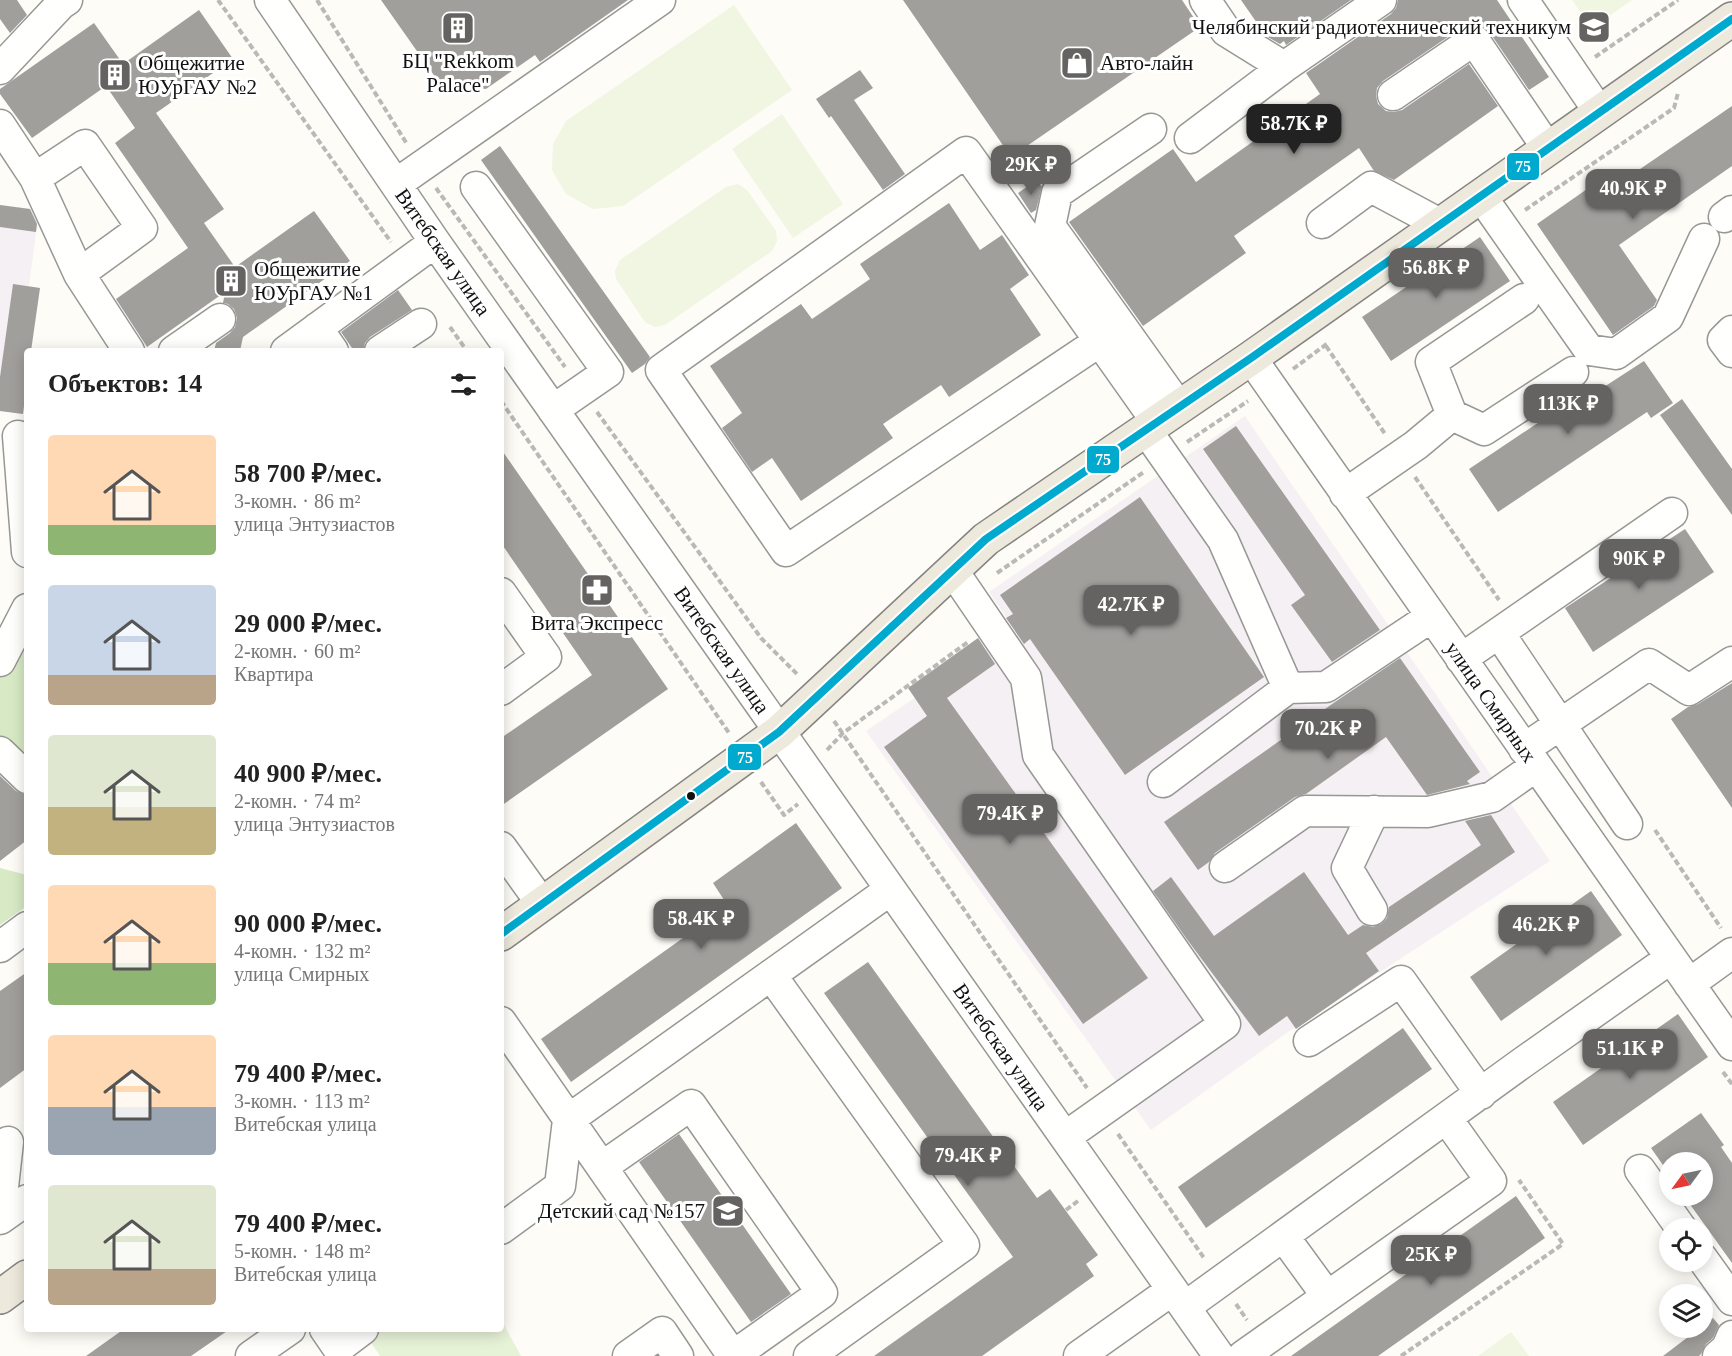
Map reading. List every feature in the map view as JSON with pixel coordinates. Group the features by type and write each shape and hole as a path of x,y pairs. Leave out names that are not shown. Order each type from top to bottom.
{"main road":[{"path":"504,932 779,732 986,539 1251,358 1600,113 1728,30"},
{"path":"0,1297 24,1279"}],"street":[{"name":"Витебская улица","path":"270,0 435,242 1219,1356"},
{"path":"396,184 660,0"},
{"path":"1205,0 1226,31 1284,68"},
{"path":"1190,138 1381,0"},
{"path":"1523,0 1600,113"},
{"path":"0,69 61,1"},
{"path":"1393,95 1474,40 1548,149"},
{"path":"0,125 35,178 79,274 127,348"},
{"path":"1151,129 1057,193 1050,226 1161,420 1223,540 1288,688"},
{"path":"35,178 85,145 142,228 79,274"},
{"path":"1100,341 786,551 661,370 966,152 1100,341 1161,420"},
{"path":"476,187 608,372 553,410"},
{"path":"1322,223 1371,187 1440,224"},
{"path":"1481,196 1589,351 1616,354 1668,317 1704,239"},
{"path":"297,348 325,340 406,264 435,242"},
{"path":"1524,299 1431,362 1452,415 1484,430 1573,372"},
{"path":"178,348 220,319"},
{"path":"386,348 434,323"},
{"path":"1732,331 1723,340 1732,352"},
{"name":"улица Смирных","path":"1251,358 1732,1045"},
{"path":"1345,494 1416,445 1452,415"},
{"path":"15,436 24,523"},
{"path":"1461,659 1672,513"},
{"path":"952,571 1026,678 1038,755 1224,1024 1065,1137"},
{"path":"504,597 546,657 504,688"},
{"path":"0,662 24,615"},
{"path":"1163,782 1288,688 1326,687 1431,617"},
{"path":"1499,633 1627,824"},
{"path":"1225,867 1305,811 1428,812 1492,797 1560,724 1649,664 1689,690 1732,662"},
{"path":"0,752 24,775"},
{"path":"1372,910 1347,868 1374,811"},
{"path":"504,851 542,904"},
{"path":"504,1227 560,1186 568,1120 890,890"},
{"path":"0,947 24,929"},
{"path":"1689,984 1732,953"},
{"path":"1079,1356 1284,1237 1671,958"},
{"path":"771,975 964,1245 809,1356"},
{"path":"1309,1041 1401,981 1481,1094"},
{"path":"504,1026 733,1356 822,1293 691,1105 602,1167"},
{"path":"1243,1356 1491,1180 1447,1119"},
{"path":"0,1214 9,1142"},
{"path":"1640,1170 1675,1218"},
{"path":"0,1219 24,1202"},
{"path":"1284,1237 1328,1296"},
{"path":"1712,1272 1732,1300"},
{"path":"251,1356 286,1332"},
{"path":"327,1332 338,1347 359,1332"},
{"path":"628,1356 663,1332 678,1356"},
{"path":"1718,1356 1727,1348 1732,1336"}],"path":[{"path":"218,0 406,264"},
{"path":"1572,72 1678,0"},
{"path":"434,323 463,348"},
{"path":"504,405 778,806"},
{"path":"1401,1356 1563,1244 1519,1179 1491,1180"},
{"path":"1066,1210 1081,1199"}],"shaded area":[{"path":"0,205 39,210 29,286 40,288 31,348 24,348 23,414 0,411"},
{"path":"1245,416 1550,861 1288,1032 1151,1130 866,731 1015,630 989,592"}],"green space":[{"path":"1572,0 1632,0 1592,28"},
{"path":"734,5 792,90 623,206 593,209 566,194 552,170 553,144 566,121"},
{"path":"782,114 843,204 793,238 732,149"},
{"path":"738,184 747,190 776,231 777,241 772,251 665,325 655,327 645,322 616,279 615,271 620,260 726,187"},
{"path":"0,630 24,646 24,777 0,765"},
{"path":"0,868 24,874 24,908 0,925"},
{"path":"504,1325 521,1356 380,1356 368,1338 377,1332 504,1332"},
{"path":"1511,1332 1529,1356 1478,1356"}],"building":[{"path":"0,0 17,0 27,15 10,33 0,19"},
{"name":"БЦ \"Rekkom Palace\"","path":"381,0 628,0 540,62 535,55 486,89 438,81"},
{"path":"903,0 1182,0 1200,27 1011,157"},
{"path":"1241,0 1351,0 1286,45 1284,41 1280,44 1266,36"},
{"path":"1398,0 1497,0 1549,77 1529,90 1488,30 1481,24 1473,23 1464,26 1383,81 1377,88 1378,104 1386,111 1402,110 1469,64 1498,106 1394,180 1374,171 1359,148 1234,236 1246,253 1143,326 1069,222 1173,149 1196,182 1320,94 1306,73 1391,14"},
{"path":"199,10 233,59 156,113 224,209 204,223 235,267 314,211 350,261 243,337 241,348 215,348 216,343 235,327 237,318 234,309 223,303 225,292 147,347 116,299 188,248 115,143 135,128 106,86 32,138 0,94 0,89 94,23 123,64"},
{"path":"860,70 873,88 854,100 905,174 883,190 831,116 829,118 816,99"},
{"path":"1732,106 1732,166 1619,245 1657,300 1654,306 1613,335 1537,224 1600,180 1608,191"},
{"path":"500,146 650,357 645,364 632,373 481,160"},
{"path":"1037,180 1042,187 1036,210 1031,213 1018,193"},
{"path":"949,203 980,250 1002,235 1029,275 1010,289 1041,335 949,397 941,385 883,424 893,438 801,501 772,458 752,472 722,428 742,413 710,366 801,304 812,319 870,279 860,264"},
{"path":"0,205 30,209 37,224 36,232 0,227"},
{"path":"1480,237 1510,281 1391,361 1362,317"},
{"path":"13,284 40,288 31,348 24,348 23,414 0,411 0,377"},
{"path":"398,290 412,310 370,337 364,348 352,348 341,332"},
{"path":"1644,361 1673,403 1651,418 1647,412 1498,512 1469,469 1587,390 1590,396"},
{"path":"1682,399 1732,469 1732,515 1660,415"},
{"path":"1236,426 1380,630 1332,662 1291,605 1305,595 1203,449"},
{"path":"504,453 668,689 504,804 504,736 592,675 504,547"},
{"path":"1140,497 1264,677 1125,775 1030,639 1024,644 1006,618 1013,614 1000,595"},
{"path":"1685,529 1714,572 1593,652 1565,608"},
{"path":"978,638 995,664 947,698 1148,978 1083,1024 884,747 927,716 908,688"},
{"path":"1400,658 1480,772 1467,781 1470,784 1427,795 1386,737 1306,794 1295,797 1215,853 1209,862 1198,870 1164,822"},
{"path":"1732,683 1732,808 1671,719"},
{"path":"0,776 16,791 24,794 24,842 0,861"},
{"path":"1491,815 1515,852 1366,953 1379,971 1296,1029 1287,1016 1259,1036 1153,891 1171,877 1214,936 1304,872 1348,935 1363,925 1373,927 1381,924 1387,918 1389,907 1481,845 1465,821"},
{"path":"796,823 842,888 571,1082 541,1039 728,906 713,883"},
{"path":"1591,891 1622,935 1501,1021 1470,977"},
{"path":"868,962 1037,1198 1050,1189 1098,1255 1086,1264 1094,1276 982,1356 874,1356 1013,1257 824,993"},
{"path":"24,974 24,1070 0,1088 0,991"},
{"path":"1678,1014 1708,1057 1583,1145 1553,1102"},
{"path":"1403,1028 1432,1069 1206,1228 1178,1187"},
{"path":"1701,1113 1724,1145 1721,1147 1732,1163 1732,1263 1713,1236 1713,1218 1700,1218 1691,1206 1713,1206 1713,1152 1659,1152 1659,1159 1651,1148"},
{"path":"679,1134 791,1294 751,1322 639,1162"},
{"path":"1516,1196 1545,1238 1378,1356 1291,1356"},
{"path":"1713,1318 1719,1325 1713,1338"},
{"path":"120,1332 226,1332 191,1356 86,1356"},
{"path":"1687,1338 1713,1338 1706,1344 1699,1356 1663,1356"}],"transit line":[{"name":"75","path":"504,932 779,732 986,539 1251,358 1732,19"}],"place":[{"name":"Челябинский радиотехнический техникум","path":"1594,27"},
{"name":"БЦ \"Rekkom Palace\"","path":"458,28"},
{"name":"Авто-лайн","path":"1077,63"},
{"name":"Общежитие ЮУрГАУ №2","path":"115,75"},
{"name":"Общежитие ЮУрГАУ №1","path":"231,281"},
{"name":"Вита Экспресс","path":"597,590"},
{"name":"Детский сад №157","path":"728,1211"}]}
